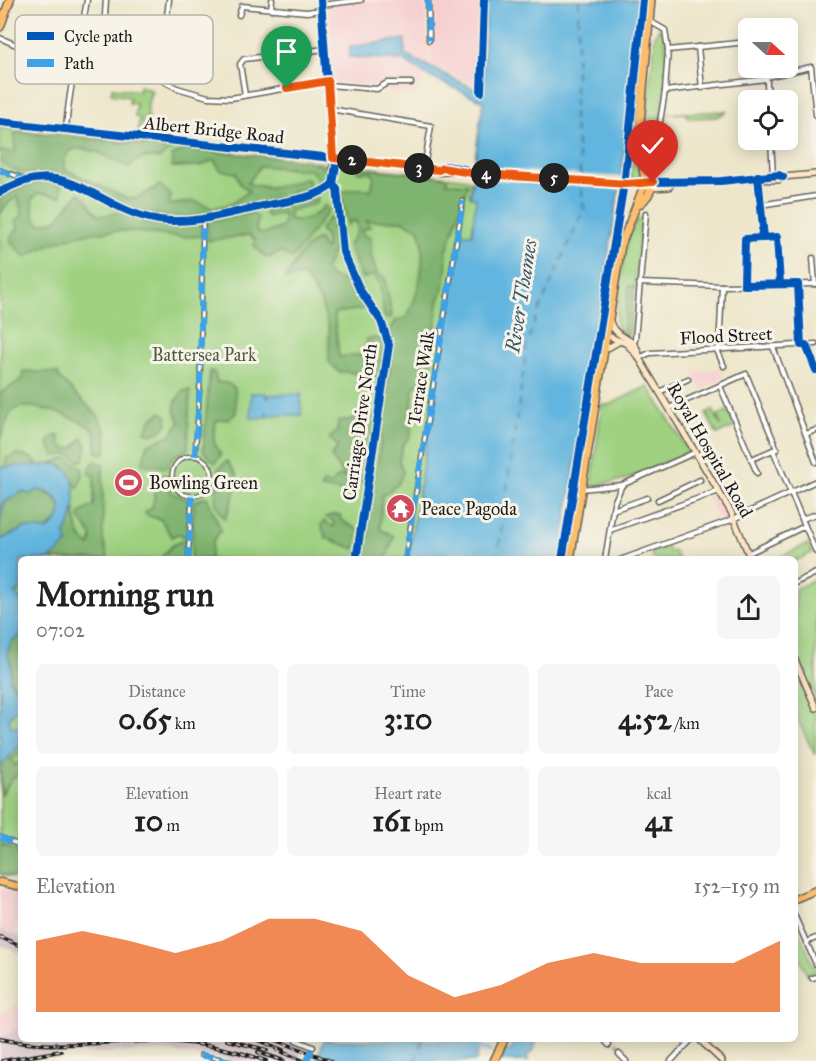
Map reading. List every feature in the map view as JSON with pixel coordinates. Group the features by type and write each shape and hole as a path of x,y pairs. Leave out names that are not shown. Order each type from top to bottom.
{"highway":[{"path":"0,27 10,0"},
{"path":"571,556 621,245 632,216 649,185 639,134 651,22 651,0"},
{"path":"494,1061 503,1042"}],"main road":[{"name":"Albert Bridge Road","path":"0,122 424,168 451,173 454,171 649,185"},
{"path":"649,185 816,174"},
{"name":"Royal Hospital Road","path":"609,316 615,332 632,345 719,491 734,518 750,556"},
{"name":"Royal Hospital Road","path":"606,335 632,345"},
{"path":"603,351 620,341"},
{"path":"798,667 816,708"},
{"path":"0,882 18,886"},
{"path":"798,898 816,890"},
{"path":"702,1042 722,1061"}],"street":[{"path":"84,15 87,0"},
{"path":"106,0 106,15"},
{"path":"167,15 169,0"},
{"path":"271,9 272,0"},
{"path":"239,15 242,6 307,12 321,5 361,0"},
{"path":"428,0 429,40"},
{"path":"321,5 333,158"},
{"path":"645,156 655,153 665,91 668,50 665,30 651,22"},
{"path":"0,38 15,44"},
{"path":"668,50 738,43"},
{"path":"698,48 702,88"},
{"path":"245,95 240,64 244,59 325,49"},
{"path":"798,69 810,66 816,116"},
{"path":"665,91 766,78 767,90"},
{"path":"172,84 194,94 222,98 328,83 377,89 387,83 411,83"},
{"path":"66,130 72,84"},
{"path":"330,110 431,126 424,168"},
{"path":"772,150 773,178"},
{"path":"0,170 14,177 25,179 43,177 71,183 126,212 161,220 203,218 315,193"},
{"path":"758,178 762,230"},
{"path":"0,192 25,179"},
{"path":"760,205 816,196"},
{"name":"Terrace Walk","path":"406,556 463,201"},
{"path":"632,216 639,213 645,215 632,345"},
{"path":"195,456 200,379 203,218"},
{"name":"Carriage Drive North","path":"340,227 347,265 360,290 381,321 389,345 357,556"},
{"path":"744,285 745,239 777,237 780,284"},
{"path":"639,283 722,286 815,284 813,258"},
{"path":"798,284 803,345 816,370"},
{"path":"722,286 718,350 724,366"},
{"name":"Flood Street","path":"639,358 650,353 816,344"},
{"path":"773,347 816,461"},
{"path":"669,408 746,374 777,448 752,459"},
{"path":"659,392 688,379"},
{"path":"720,386 758,473"},
{"path":"806,434 816,430"},
{"path":"773,450 816,552"},
{"path":"581,489 622,485 696,452"},
{"path":"195,456 208,463 212,475 208,488 192,496 176,488 172,472 183,458 195,456"},
{"path":"658,500 700,480"},
{"path":"631,556 734,518 816,481"},
{"path":"606,556 613,510 622,485"},
{"path":"610,530 719,491"},
{"path":"188,556 192,496"},
{"path":"613,510 647,498"},
{"path":"802,519 816,514"},
{"path":"750,556 805,526"},
{"path":"798,582 816,573"},
{"path":"0,837 18,845"},
{"path":"798,924 816,964"},
{"path":"806,942 816,938"},
{"path":"300,1042 312,1048"},
{"path":"670,1061 689,1042"},
{"path":"619,1054 626,1061"},
{"path":"201,1055 231,1061"}],"shaded area":[{"path":"327,0 373,0 374,2 425,0 428,65 423,73 426,75 417,95 385,92 385,88 378,86 334,82"},
{"path":"430,0 482,0 480,88 430,64"},
{"path":"720,368 723,378 702,390 693,373"},
{"path":"716,493 729,517 719,521 708,496"},
{"path":"0,888 18,893 18,921 14,935 0,929"},
{"path":"0,929 18,937 18,952 0,945"},
{"path":"18,1004 18,1029 0,1038 0,1014"},
{"path":"18,1029 18,1042 292,1042 303,1048 298,1061 237,1061 163,1051 61,1054 0,1061 0,1038"}],"green space":[{"path":"659,28 664,37 666,51 665,86 654,150 650,152 647,114 655,35"},
{"path":"139,86 152,91 148,104 149,118 143,117 142,123 152,125 152,131 138,130 139,118 135,117 136,104 129,103 130,97 111,94 112,88 139,91"},
{"path":"728,111 716,117 689,118 684,113"},
{"name":"Battersea Park","path":"0,128 323,163 329,168 340,168 344,165 468,179 471,182 470,196 477,198 472,234 460,235 408,556 18,556 18,879 0,875"},
{"path":"14,133 63,135 172,149 158,159 142,158 128,167 87,149 71,150 65,158 64,169 128,199 138,198 160,185 171,195 169,205 194,201 213,208 231,204 249,191 240,184 236,173 220,170 214,160 201,166 172,167 172,156 186,149 308,160 322,166 331,180 330,184 320,189 316,176 310,170 260,166 248,183 276,186 291,184 304,178 308,179 310,187 292,191 292,196 230,211 188,216 146,213 118,204 65,176 23,172 7,167 0,161 0,151 15,152"},
{"path":"633,144 640,165 639,178 631,178"},
{"path":"354,167 447,177 447,183 468,184 446,254 446,272 438,302 430,376 422,379 413,388 411,436 403,445 399,460 403,472 398,484 382,496 380,529 394,536 387,556 360,556 363,531 365,516 370,506 367,498 378,462 392,348 391,328 396,321 407,317 412,307 421,274 422,251 419,229 402,221 367,221 370,227 362,230 363,235 371,238 371,255 377,274 385,278 392,316 388,319 384,316 380,284 373,276 362,278 348,245 358,231 356,221 351,221 348,225 341,194 355,189 371,190 374,177 372,172 358,172"},
{"path":"52,182 61,185 61,197 39,193 32,199 34,217 40,224 56,220 79,193 100,216 117,213 150,223 201,221 202,236 174,236 127,231 100,232 61,240 25,257 11,242 11,237 19,227 15,221 22,216 18,196 7,204 0,215 0,198 29,183"},
{"path":"318,198 317,203 289,211 289,219 299,220 309,218 325,205 329,210 292,259 281,252 267,258 254,246 255,240 249,235 208,241 207,222 252,213 258,218 256,230 262,234 281,228 284,220 282,213 268,217 265,214 268,209"},
{"path":"329,218 333,218 336,245 325,270 330,276 347,282 366,307 334,313 339,357 368,354 367,339 386,341 380,388 377,391 365,391 361,387 364,383 357,374 339,372 329,362 329,329 321,302 304,276 285,279 299,256 313,242 319,239 322,247 326,248 326,239 320,229"},
{"path":"640,218 642,220 630,334 628,335 618,329 616,322 620,283 629,237"},
{"path":"629,286 634,286 630,334 628,335 623,333"},
{"path":"23,371 58,373 59,378 98,416 106,431 106,451 102,454 97,452 95,434 86,425 65,415 40,408 19,408 13,411 6,422 0,440 0,394 23,378"},
{"path":"210,371 214,372 217,382 227,383 235,388 236,413 229,419 217,420 215,425 214,442 221,455 215,463 203,451"},
{"path":"648,386 689,452 627,479 591,486 602,404 609,405"},
{"path":"190,390 188,449 173,457 167,468 142,464 148,444 171,435 180,422 175,409 176,402 183,391"},
{"path":"713,410 721,426 718,415 728,411 735,427 717,434 706,413"},
{"path":"162,412 167,416 165,427 155,433 145,432 152,418"},
{"path":"364,414 376,415 365,484 359,481 343,492 321,488 323,483 331,484 338,477 344,477 331,456 338,446 329,438 337,432 338,421 362,418"},
{"path":"54,436 59,436 61,445 67,450 75,447 82,438 87,445 84,460 79,462 69,454 54,456 48,442"},
{"path":"17,454 32,458 37,464 27,470 5,471 6,458"},
{"path":"67,458 82,468 83,475 78,488 64,466 51,463"},
{"path":"95,461 103,464 103,539 107,556 49,556 64,531 72,510 75,510 80,535 90,546 92,536 79,518 80,513 94,505 94,475 89,474 89,469"},
{"path":"227,461 237,475 233,498 225,519 217,504 215,490 218,480 222,482 224,478 218,469"},
{"path":"152,472 166,475 172,493 189,501 185,556 162,556 173,545 184,540 183,535 177,534 172,537 161,520 146,515 145,512 152,508 156,490 151,481"},
{"path":"39,490 49,494 59,503 60,518 46,530 25,528 0,540 2,510 5,503 17,493"},
{"path":"207,497 221,530 213,541 210,556 191,556 194,501"},
{"path":"340,515 341,520 358,530 355,549 326,538 321,525 324,521 333,527 334,522 326,517"},
{"path":"808,544 812,553 798,560 798,556 782,556"},
{"path":"667,547 669,551 674,551 676,556 652,556 651,553"},
{"path":"816,579 816,699 798,660 798,588"},
{"path":"18,637 18,687 9,681 11,664 7,652 13,640"},
{"path":"800,683 816,717 815,755 798,720 798,684"},
{"path":"18,745 18,755 11,760 15,765 18,764 18,775 12,779 2,794 0,764"},
{"path":"0,844 18,852 18,878 0,874"},
{"path":"798,930 816,971 807,975 798,954"}],"water":[{"name":"River Thames","path":"485,0 641,0 632,108 560,556 408,556 460,234 472,234 476,198 470,196 483,101 426,75 403,60 349,57 350,47 405,39 405,55 483,93"},
{"path":"251,393 266,393 266,398 269,398 267,395 301,394 301,415 268,415 266,412 267,417 251,418"},
{"path":"56,464 68,470 74,485 75,502 72,519 65,534 68,543 53,556 18,556 18,592 15,593 18,598 18,637 13,640 7,652 11,664 10,681 18,687 18,708 9,721 11,726 18,727 18,747 0,767 0,540 25,528 47,530 59,519 61,512 58,501 47,492 38,490 30,494 22,492 3,503 0,530 0,467"},
{"path":"323,1042 481,1042 476,1061 316,1061"},
{"path":"513,1043 536,1043 533,1052 527,1056 529,1061 501,1061 505,1050 511,1051"}],"pier":[{"path":"473,166 624,177 621,189 549,183 546,186 545,182 471,179"}],"waterway":[{"path":"475,1046 490,1050"}],"ferry route":[{"path":"579,0 574,118 581,180"},
{"path":"498,556 527,345 536,317 584,209 581,184"},
{"path":"415,1061 421,1042"}],"tunnel":[{"path":"609,1045 619,1054"},
{"path":"307,1061 311,1050"}],"railway":[{"path":"0,937 18,945"},
{"path":"0,1039 18,1042"},
{"path":"19,1042 38,1044 121,1042"},
{"path":"182,1042 239,1052 266,1061"},
{"path":"235,1042 267,1050"},
{"path":"263,1042 283,1050"},
{"path":"281,1042 331,1061"},
{"path":"277,1050 304,1061"},
{"path":"2,1061 61,1051"},
{"path":"258,1052 284,1061"}],"marked path":[{"path":"428,0 429,40"},
{"path":"0,170 14,177 25,179"},
{"path":"406,556 463,201"},
{"path":"195,456 200,384 203,218"},
{"path":"188,556 192,496"},
{"path":"0,837 18,845"},
{"path":"307,1061 313,1047"},
{"path":"201,1055 231,1061"}],"cycle path":[{"path":"321,0 332,153 336,165 333,184 337,188 343,252 360,290 381,321 389,345 357,556"},
{"path":"481,92 484,0"},
{"path":"563,556 625,177 643,0"},
{"path":"0,122 435,169 445,166 465,169 466,173"},
{"path":"653,182 721,181 779,175 783,177"},
{"path":"758,176 764,238 777,237 780,284"},
{"path":"0,192 23,181 44,178 81,187 137,214 159,220 186,221 302,198 319,193 333,184"},
{"path":"762,230 761,238 745,239 744,285 798,284 801,345 806,345 816,370"}],"place":[{"name":"Bowling Green","path":"128,483"},
{"name":"Peace Pagoda","path":"400,509"}],"route":[{"path":"287,88 328,81 333,158 439,170 441,168 452,169 471,173 627,184 653,182"}]}
